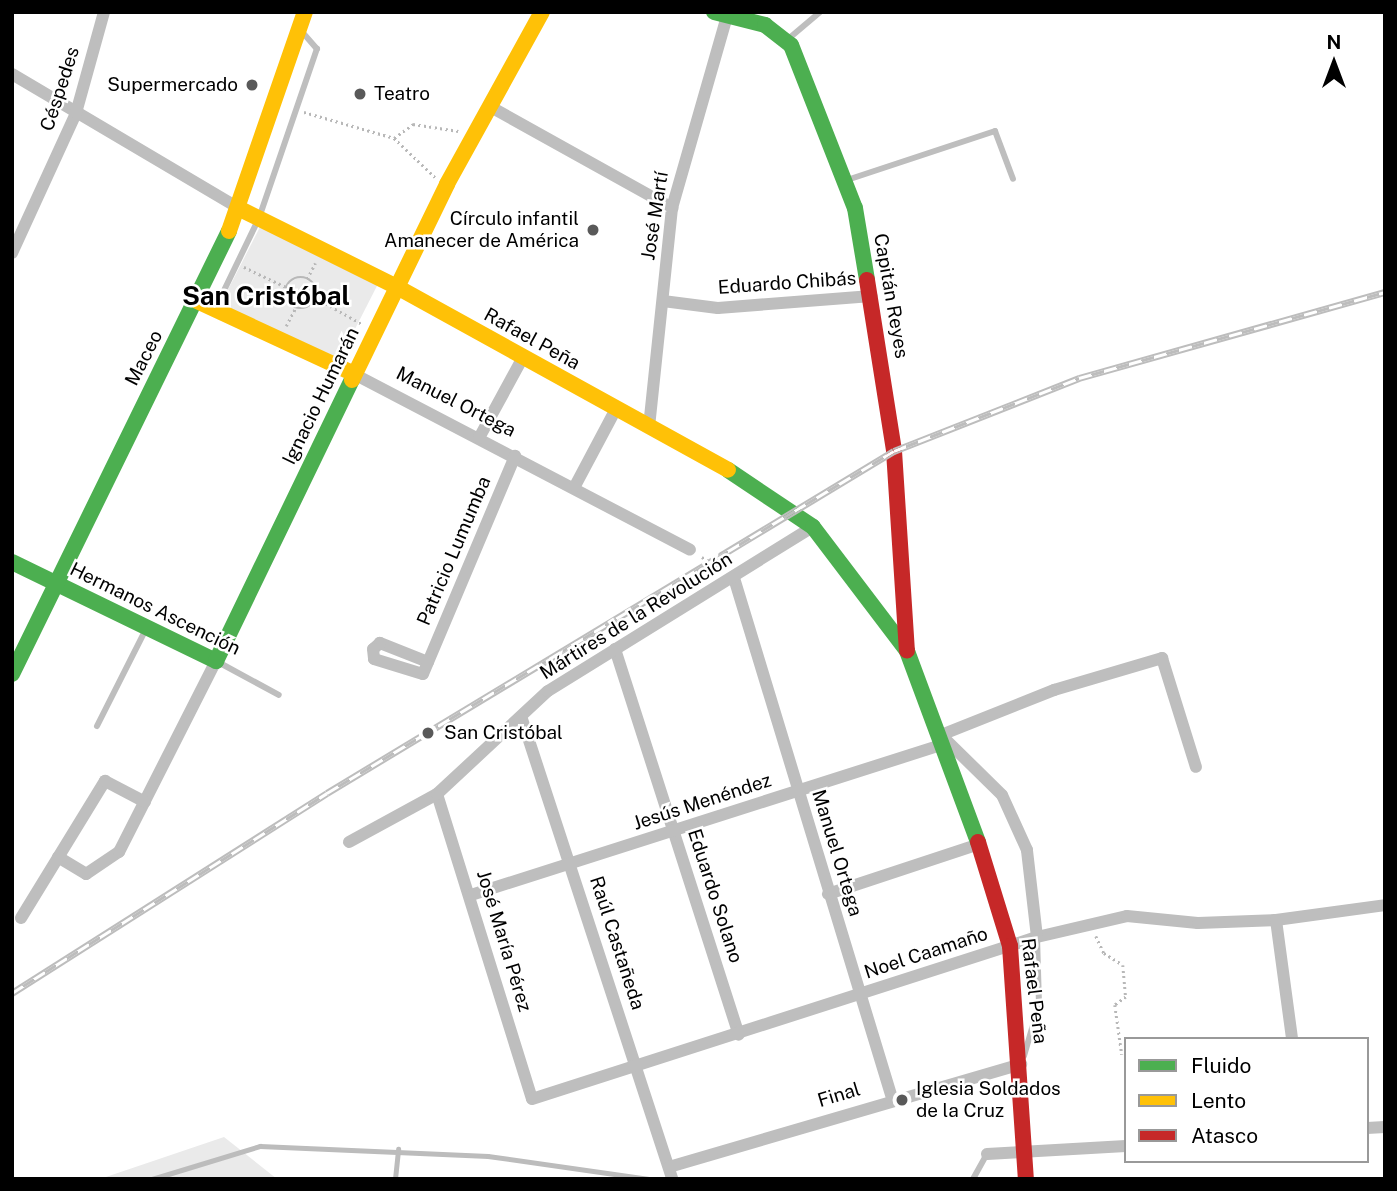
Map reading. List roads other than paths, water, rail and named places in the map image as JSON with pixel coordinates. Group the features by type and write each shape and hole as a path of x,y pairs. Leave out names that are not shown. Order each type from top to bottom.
{"street":[{"name":"Céspedes","path":"12,253 76,113 104,12"},
{"name":"Maceo","path":"12,674 54,583 197,301 240,209 305,12"},
{"name":"Ignacio Humarán","path":"58,857 86,874 119,852 216,661 447,184 542,12"},
{"name":"Capitán Reyes","path":"720,14 765,25 786,41 812,88 845,181 872,296 894,451 907,651"},
{"name":"José Martí","path":"649,427 672,208 720,14"},
{"name":"Rafael Peña","path":"12,74 240,209 397,287 522,359 649,427 813,527 907,651 943,740 979,844 1010,946 1021,1064 1026,1179"},
{"path":"489,106 672,208"},
{"name":"Eduardo Chibás","path":"663,301 718,309 872,296"},
{"name":"Manuel Ortega","path":"197,301 354,374 575,486 690,550"},
{"path":"479,438 522,359"},
{"path":"575,486 616,409"},
{"name":"Patricio Lumumba","path":"428,662 515,456"},
{"name":"Mártires de la Revolución","path":"349,842 438,794 522,719 548,691 813,527"},
{"name":"Hermanos Ascención","path":"12,562 216,661"},
{"name":"Manuel Ortega","path":"734,578 796,792 892,1098"},
{"name":"Eduardo Solano","path":"615,649 739,1035"},
{"name":"Jesús Menéndez","path":"471,895 796,792 943,740 1054,690 1162,658 1196,767"},
{"name":"Raúl Castañeda","path":"522,719 671,1173"},
{"name":"Rafael Peña","path":"943,740 1007,806 1027,850 1037,937"},
{"path":"21,918 105,781 145,802"},
{"name":"José María Pérez","path":"438,794 532,1099"},
{"path":"828,894 979,844"},
{"name":"Noel Caamaño","path":"532,1099 739,1035 1037,937 1152,914 1198,923 1276,920 1385,905"},
{"path":"1276,920 1292,1037"},
{"name":"Final","path":"671,1173 892,1098 1021,1064"},
{"path":"988,1154 1124,1146"}],"lane":[{"path":"786,41 820,12"},
{"path":"215,309 259,218 317,49 301,30"},
{"path":"845,181 995,131 1013,179"},
{"path":"97,726 147,627"},
{"name":"Hermanos Ascención","path":"216,661 279,695"},
{"path":"1021,1064 1039,1004 1037,937"},
{"path":"973,1179 988,1154"}],"waterway":[{"path":"152,1179 260,1146 488,1156 650,1179"},
{"path":"395,1179 398,1149"}],"railway":[{"path":"12,993 327,793 894,451 1079,378 1385,292"}],"place":[{"name":"Supermercado","path":"252,85"},
{"name":"Teatro","path":"360,94"},
{"name":"Círculo infantil Amanecer de América","path":"593,230"},
{"name":"San Cristóbal","path":"428,733"},
{"name":"Iglesia Soldados de la Cruz","path":"902,1100"}],"district":[{"name":"San Cristóbal","path":"266,296"}]}
